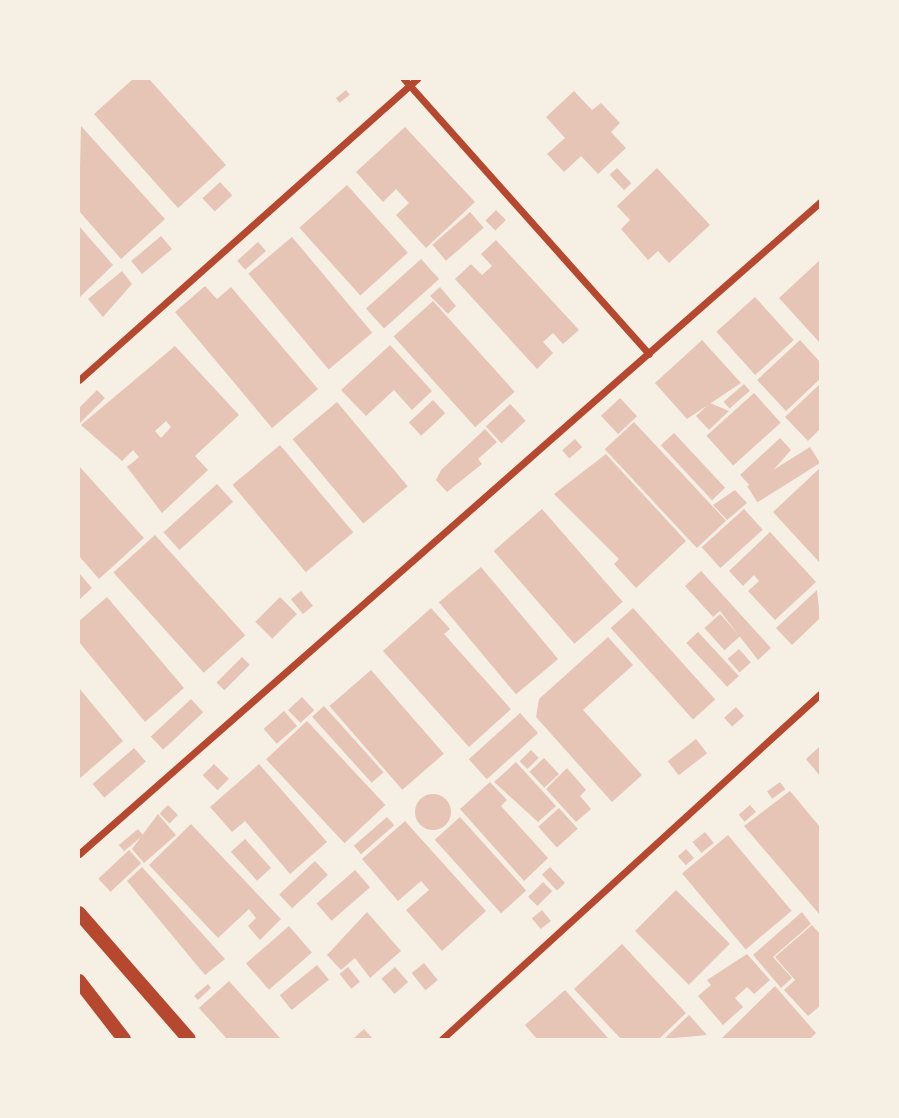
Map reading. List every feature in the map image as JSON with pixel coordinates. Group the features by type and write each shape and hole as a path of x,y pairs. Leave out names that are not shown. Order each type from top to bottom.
{"main road":[{"path":"79,913 189,1039"},
{"path":"79,981 124,1039"}],"street":[{"path":"404,79 649,354"},
{"path":"79,380 417,79"},
{"path":"79,854 820,202"},
{"path":"442,1039 820,694"}],"building":[{"path":"133,79 149,79 226,165 178,208 94,114"},
{"path":"346,90 350,95 340,103 336,98"},
{"path":"574,91 592,110 601,103 620,123 611,132 626,148 598,174 581,156 564,172 547,154 565,138 546,117"},
{"path":"81,126 165,219 121,259 79,211"},
{"path":"405,127 475,202 426,248 396,215 409,203 396,189 383,202 356,172"},
{"path":"617,168 631,183 624,190 610,175"},
{"path":"657,168 710,225 669,263 658,251 648,260 621,229 630,220 617,206"},
{"path":"220,182 232,195 215,212 202,198"},
{"path":"347,185 408,253 360,295 299,228"},
{"path":"496,210 506,220 495,231 485,221"},
{"path":"470,212 484,228 446,261 432,245"},
{"path":"79,226 113,265 79,298"},
{"path":"161,236 172,249 142,274 131,261"},
{"path":"292,237 372,333 329,369 248,274"},
{"path":"496,240 579,330 563,344 553,333 543,342 553,353 537,369 455,279 471,264 482,275 492,266 481,254"},
{"path":"258,242 266,251 245,270 237,261"},
{"path":"421,259 439,279 384,329 366,309"},
{"path":"820,260 820,343 779,298"},
{"path":"122,271 132,284 103,317 88,299"},
{"path":"205,286 217,299 231,287 318,389 272,428 175,312"},
{"path":"440,287 456,306 448,314 430,296"},
{"path":"755,297 794,340 755,375 716,332"},
{"path":"433,301 515,392 475,427 394,336"},
{"path":"702,340 741,383 687,419 655,383"},
{"path":"800,340 820,362 820,379 786,411 757,380"},
{"path":"390,345 432,391 412,410 394,390 366,416 341,390"},
{"path":"175,346 239,415 195,456 208,470 162,513 127,467 139,457 133,450 122,461 81,425","holes":["166,421 171,427 161,438 155,431"]},
{"path":"744,384 750,391 730,409 724,402"},
{"path":"820,384 820,429 808,441 785,417"},
{"path":"97,390 105,398 79,424 79,408"},
{"path":"754,393 781,423 733,466 706,436"},
{"path":"620,398 637,416 618,434 601,416"},
{"path":"433,400 445,413 421,436 409,423"},
{"path":"337,402 408,486 363,524 293,439"},
{"path":"710,403 729,411 709,430 696,416"},
{"path":"510,404 526,421 502,443 486,427"},
{"path":"634,422 726,521 697,548 605,449"},
{"path":"485,429 497,442 478,459 482,464 447,492 436,480 441,470"},
{"path":"674,433 725,488 712,500 661,445"},
{"path":"780,438 791,450 755,491 740,475"},
{"path":"575,439 582,447 569,458 562,450"},
{"path":"280,445 353,532 306,572 233,485"},
{"path":"810,447 820,463 757,502 747,486"},
{"path":"606,454 686,541 636,588 614,564 619,559 554,494"},
{"path":"79,466 144,538 99,579 79,556"},
{"path":"820,468 820,563 773,512"},
{"path":"217,484 233,502 180,550 163,532"},
{"path":"735,490 747,503 727,520 713,505"},
{"path":"542,509 623,602 574,644 494,551"},
{"path":"744,509 763,530 720,568 702,547"},
{"path":"770,532 816,582 775,620 748,591 759,581 754,575 743,586 729,571"},
{"path":"155,535 245,635 204,673 113,572"},
{"path":"481,567 558,659 516,694 439,602"},
{"path":"701,571 771,648 758,660 720,611 713,617 685,586"},
{"path":"79,573 92,588 79,600"},
{"path":"817,590 820,618 792,645 776,628"},
{"path":"301,591 313,606 303,614 291,599"},
{"path":"107,597 184,688 145,722 79,642 79,621"},
{"path":"280,597 297,614 272,639 255,622"},
{"path":"431,608 450,629 444,634 511,709 469,747 383,651"},
{"path":"633,608 715,699 693,719 611,628"},
{"path":"720,614 740,636 724,650 704,628"},
{"path":"698,632 739,676 727,687 686,643"},
{"path":"608,637 633,665 583,710 642,775 612,802 536,717 539,699"},
{"path":"739,649 751,663 739,672 728,659"},
{"path":"242,657 250,665 224,690 217,682"},
{"path":"371,670 444,754 402,790 329,706"},
{"path":"79,688 123,741 79,779"},
{"path":"302,697 314,710 300,723 288,710"},
{"path":"191,699 203,712 163,750 151,737"},
{"path":"324,706 384,772 372,783 312,717"},
{"path":"736,707 744,716 732,727 724,718"},
{"path":"284,711 297,726 277,744 264,729"},
{"path":"520,713 538,733 487,779 469,759"},
{"path":"307,721 385,805 344,843 266,759"},
{"path":"696,739 707,753 679,775 668,761"},
{"path":"820,746 820,776 806,759"},
{"path":"134,748 146,762 104,798 92,784"},
{"path":"531,750 539,758 527,769 520,761"},
{"path":"544,758 559,774 544,788 529,772"},
{"path":"516,762 556,806 538,822 494,782"},
{"path":"214,764 229,779 218,790 203,775"},
{"path":"259,764 327,842 290,874 245,821 232,832 210,807"},
{"path":"567,768 586,790 580,796 591,809 576,822 546,789"},
{"path":"490,782 507,800 501,806 548,858 524,881 460,809"},
{"path":"780,782 785,789 772,799 767,791"},
{"path":"790,791 820,827 820,915 744,826"},
{"path":"433,794 446,799 451,812 446,825 433,830 420,825 415,812 420,799"},
{"path":"168,805 178,815 169,823 160,813"},
{"path":"750,805 756,812 745,822 739,815"},
{"path":"559,808 578,829 557,848 538,827"},
{"path":"158,814 176,835 144,863 132,849"},
{"path":"387,817 394,825 361,854 354,846"},
{"path":"460,817 526,891 501,913 435,840"},
{"path":"405,821 486,911 442,951 406,910 429,890 421,881 398,901 362,859"},
{"path":"191,824 281,919 260,940 248,926 256,918 249,909 218,938 149,865"},
{"path":"138,829 143,835 124,851 119,845"},
{"path":"705,832 714,843 701,853 693,842"},
{"path":"728,835 792,911 746,949 682,874"},
{"path":"245,839 271,868 257,881 231,852"},
{"path":"686,849 694,858 686,865 678,856"},
{"path":"129,850 141,863 111,892 98,879"},
{"path":"315,861 328,875 292,908 279,894"},
{"path":"142,867 225,959 205,975 127,881"},
{"path":"550,867 565,883 557,891 542,875"},
{"path":"355,870 370,887 332,921 317,903"},
{"path":"543,882 552,891 537,906 528,897"},
{"path":"676,890 730,944 689,985 635,931"},
{"path":"542,910 551,921 541,929 532,918"},
{"path":"367,912 401,951 370,978 355,958 341,970 327,955"},
{"path":"802,912 811,924 773,957 792,978 781,988 753,955"},
{"path":"812,925 820,934 820,1006 808,1016 784,990 795,980 775,957"},
{"path":"289,926 312,952 269,990 246,963"},
{"path":"622,944 686,1013 659,1039 621,1039 574,989"},
{"path":"747,954 770,980 754,994 747,987 735,998 743,1007 723,1025 698,996 711,985 707,980"},
{"path":"424,963 438,980 425,990 412,973"},
{"path":"317,965 329,980 292,1010 280,995"},
{"path":"348,967 360,982 351,989 339,974"},
{"path":"395,967 408,982 395,994 381,979"},
{"path":"229,981 281,1039 227,1039 199,1008"},
{"path":"208,984 211,988 198,1000 194,996"},
{"path":"775,986 816,1033 810,1039 721,1039"},
{"path":"565,990 609,1039 537,1039 525,1025"},
{"path":"689,1015 707,1035 664,1039"},
{"path":"364,1029 373,1039 353,1039"}]}
